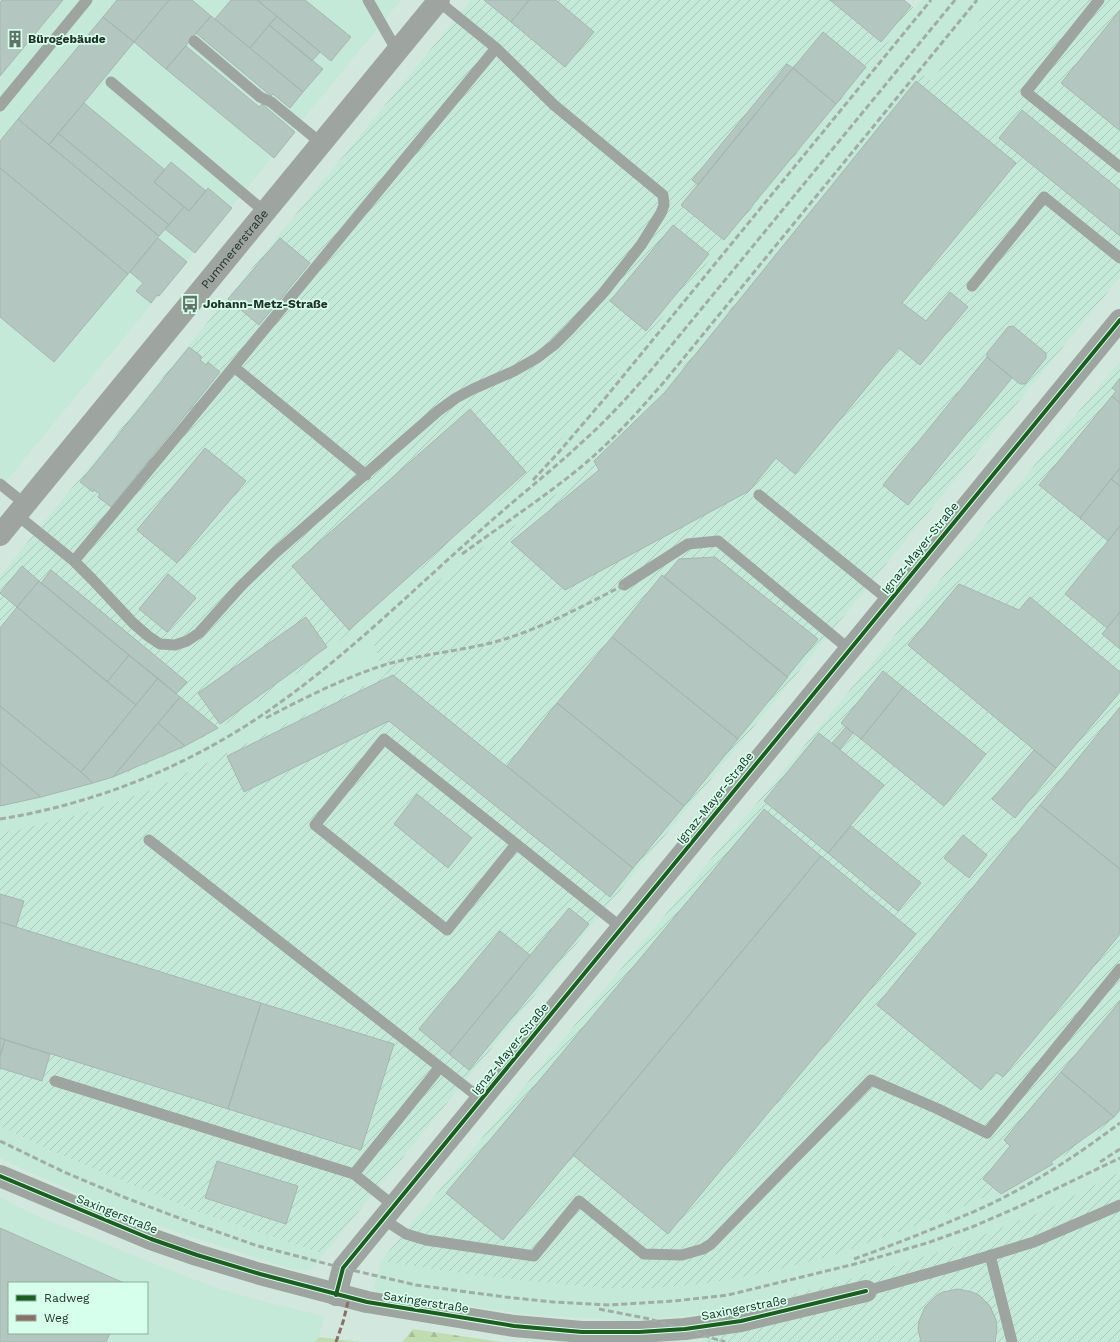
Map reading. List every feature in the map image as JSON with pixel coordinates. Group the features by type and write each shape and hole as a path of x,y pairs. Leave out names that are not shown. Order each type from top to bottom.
{"street":[{"name":"Pummererstraße","path":"0,535 438,0"},
{"name":"Ignaz-Mayer-Straße","path":"336,1295 343,1268 1120,320"},
{"name":"Saxingerstraße","path":"0,1176 151,1239 253,1272 336,1295 374,1303 514,1326 574,1332 640,1332 685,1329 741,1321 866,1290"}],"lane":[{"path":"0,106 87,0"},
{"path":"0,484 21,509 92,579 133,623 160,644 175,645 187,641 199,633 240,587 275,553 438,411 456,398 514,371 537,358 554,345 604,292 641,245 657,219 664,205 663,195 554,105 496,48 438,0"},
{"path":"1099,0 1026,92 1120,167"},
{"path":"370,1 397,51"},
{"path":"194,41 260,97 271,102 321,143"},
{"path":"74,562 496,48"},
{"path":"111,82 265,212"},
{"path":"972,286 1044,197 1120,258"},
{"path":"234,367 366,475"},
{"path":"759,494 890,601"},
{"path":"624,585 688,544 718,541 850,650"},
{"path":"516,844 447,930 315,825 384,739 622,928"},
{"path":"149,840 481,1099"},
{"path":"55,1081 354,1174 389,1212 406,1234 426,1240 534,1256 579,1201 644,1254 682,1255 703,1249 711,1244 871,1080 938,1109 987,1133 1120,969"},
{"path":"354,1174 440,1067"},
{"path":"866,1290 1034,1242 1120,1204"},
{"path":"990,1255 1012,1342"}],"shaded area":[{"path":"0,0 401,0 0,489"},
{"path":"471,0 904,0 915,9 599,395 554,447 499,501 340,640 270,694 220,728 184,748 122,775 0,807 0,576"},
{"path":"922,0 996,0 931,81 923,75 678,373 637,419 592,463 561,490 521,521 477,551 436,583 373,639 385,676 152,790 84,813 22,829 0,833 0,807 69,790 121,775 184,748 220,728 270,694 340,640 499,501 599,395"},
{"path":"996,0 1120,0 1120,277 324,1254 195,1211 52,1151 0,1126 0,833 22,829 84,813 152,790 385,676 372,639 436,583 477,551 521,521 561,490 592,463 637,419 678,373 923,75 931,81"},
{"path":"1120,361 1120,1116 1061,1158 994,1193 926,1222 834,1255 769,1272 702,1284 655,1288 598,1288 467,1274 381,1261"},
{"path":"1120,1116 1120,1172 1048,1209 948,1249 837,1283 742,1307 697,1315 630,1321 522,1314 373,1291 381,1261 467,1274 598,1288 655,1288 702,1284 769,1272 834,1255 926,1222 1061,1158"},
{"path":"0,1126 52,1151 195,1211 324,1254 315,1266 308,1271 288,1268 188,1236 113,1209 0,1158"},
{"path":"1120,1172 1120,1342 703,1342 697,1315 742,1307 837,1283 948,1249 1048,1209"},
{"path":"0,1197 32,1214 190,1278 227,1291 324,1316 319,1337 315,1342 0,1342"}],"green space":[{"path":"413,1329 501,1342 402,1342"},
{"path":"319,1337 359,1342 315,1342"}],"building":[{"name":"Bürogebäude","path":"2,0 63,0 0,76 0,3"},
{"path":"117,0 169,0 134,42 103,17"},
{"path":"169,0 192,0 211,16 166,69 134,42"},
{"path":"231,0 257,0 277,16 250,48 215,19"},
{"path":"257,0 305,0 351,37 331,61"},
{"path":"484,0 529,0 511,22"},
{"path":"529,0 556,0 594,32 565,67 511,22"},
{"path":"830,0 904,0 911,6 881,42"},
{"path":"1120,10 1120,128 1119,130 1061,83"},
{"path":"211,16 303,92 290,108 273,94 271,96 196,33"},
{"path":"277,16 320,52 312,61 269,25"},
{"path":"103,17 134,42 49,145 18,119"},
{"path":"269,25 323,69 303,92 250,48"},
{"path":"823,32 866,67 836,104 793,68"},
{"path":"186,46 259,107 262,104 295,132 274,158 166,69"},
{"path":"787,64 793,68 698,185 692,180"},
{"path":"793,68 836,104 724,240 681,205"},
{"path":"916,81 1016,163 902,303 926,321 950,292 968,307 920,365 899,348 795,474 776,458 749,491 565,590 511,542 599,470 594,461 665,392"},
{"path":"84,103 165,170 154,182 184,207 169,225 58,133"},
{"path":"1022,110 1120,190 1120,236 999,138"},
{"path":"18,119 159,236 128,274 0,168 0,141"},
{"path":"58,133 169,225 159,236 49,145"},
{"path":"171,162 206,191 189,211 154,182"},
{"path":"0,168 128,274 54,362 0,317"},
{"path":"208,188 232,208 195,253 165,229 184,207 189,211"},
{"path":"673,225 709,254 646,331 610,301"},
{"path":"158,238 187,262 159,296 157,295 151,303 136,291 143,283 130,272"},
{"path":"280,238 310,263 259,325 228,299"},
{"path":"1013,326 1046,353 1046,358 1025,384 1020,384 987,357 987,353 1008,327"},
{"path":"189,347 202,357 200,360 206,365 208,362 220,372 111,507 98,497 100,494 94,490 93,492 80,482"},
{"path":"987,357 1012,378 908,505 883,485"},
{"path":"1120,378 1120,403 1112,396 1116,391 1112,388"},
{"path":"1112,396 1120,403 1120,468 1080,518 1039,485"},
{"path":"470,409 526,472 349,630 292,566"},
{"path":"205,448 246,481 177,563 137,530"},
{"path":"1120,468 1120,486 1111,479"},
{"path":"1111,479 1120,486 1120,526 1108,541 1080,518"},
{"path":"1120,526 1120,612 1107,628 1065,594"},
{"path":"715,557 818,639 787,677 664,577 679,559"},
{"path":"22,566 39,581 17,607 0,593"},
{"path":"51,570 187,682 176,694 41,583"},
{"path":"168,574 196,598 167,632 139,609"},
{"path":"662,575 788,677 738,739 612,637"},
{"path":"39,581 129,655 107,682 17,607"},
{"path":"959,584 1019,610 1030,597 1120,672 1120,692 1056,768 908,645"},
{"path":"17,607 136,705 81,772 0,706 0,628"},
{"path":"1120,612 1120,649 1102,634"},
{"path":"306,617 327,647 220,724 198,693"},
{"path":"612,637 738,739 684,806 557,703"},
{"path":"129,655 158,678 136,705 107,682"},
{"path":"883,671 903,687 861,739 841,723"},
{"path":"393,675 633,868 610,897 389,721 244,792 227,756"},
{"path":"158,678 180,697 113,777 93,783 81,772"},
{"path":"903,687 986,754 944,806 861,739"},
{"path":"180,697 218,728 185,746 158,723"},
{"path":"557,703 684,806 633,868 507,766"},
{"path":"0,706 93,783 41,797 0,763"},
{"path":"1120,707 1120,869 1040,805"},
{"path":"158,723 185,746 113,777"},
{"path":"846,727 853,733 840,749 832,743"},
{"path":"819,733 884,785 828,853 764,801"},
{"path":"1034,750 1056,768 1015,818 992,799"},
{"path":"0,763 41,797 0,806"},
{"path":"417,794 472,838 448,868 394,824"},
{"path":"1040,805 1120,869 1120,934 1003,1077 996,1072 981,1090 877,1005"},
{"path":"764,809 821,856 503,1240 446,1193"},
{"path":"851,826 921,883 898,911 828,853"},
{"path":"963,835 987,855 969,878 944,858"},
{"path":"821,856 916,934 668,1234 573,1155"},
{"path":"0,894 24,901 16,927 0,922"},
{"path":"569,908 589,924 469,1070 449,1054"},
{"path":"0,922 261,1003 228,1109 0,1038"},
{"path":"500,931 530,955 449,1054 419,1029"},
{"path":"1120,1001 1120,1110 1114,1117 1061,1072"},
{"path":"261,1003 394,1044 361,1150 228,1109"},
{"path":"0,1038 5,1040 0,1056"},
{"path":"5,1040 50,1054 42,1081 0,1068 0,1056"},
{"path":"1061,1072 1114,1117 1051,1162 1053,1164 1001,1194 983,1179 1010,1146 1004,1140"},
{"path":"217,1161 298,1186 286,1224 205,1198"},
{"path":"0,1228 122,1282 8,1282 8,1334 110,1334 106,1342 0,1342"},
{"path":"958,1289 979,1295 990,1306 996,1320 997,1328 995,1342 921,1342 918,1329 919,1321 925,1307 937,1295 943,1292"}],"railway":[{"path":"533,480 606,397 931,0"},
{"path":"0,819 74,803 146,778 180,762 214,745 278,704 360,639 464,545 568,455 626,399 955,0"},
{"path":"462,554 567,478 614,437 664,382 977,0"},
{"path":"266,718 321,690 378,667 406,659 491,643 525,632 559,618 624,585"},
{"path":"854,1259 935,1228 1003,1198 1063,1163 1120,1123"},
{"path":"0,1141 64,1172 126,1198 258,1246 416,1285 553,1302 610,1305 674,1301 728,1295 855,1264 927,1243 972,1227 1016,1208 1120,1158"},
{"path":"1100,1162 1120,1149"},
{"path":"599,1309 650,1319 725,1342"}],"marked path":[{"path":"336,1342 349,1298"}],"cycle path":[{"path":"336,1295 343,1268 1120,320"},
{"path":"0,1176 151,1239 260,1274 367,1302 514,1326 582,1332 639,1332 685,1329 741,1321 866,1291"}],"place":[{"name":"Bürogebäude","path":"15,39"},
{"name":"Johann-Metz-Straße","path":"190,304"}]}
